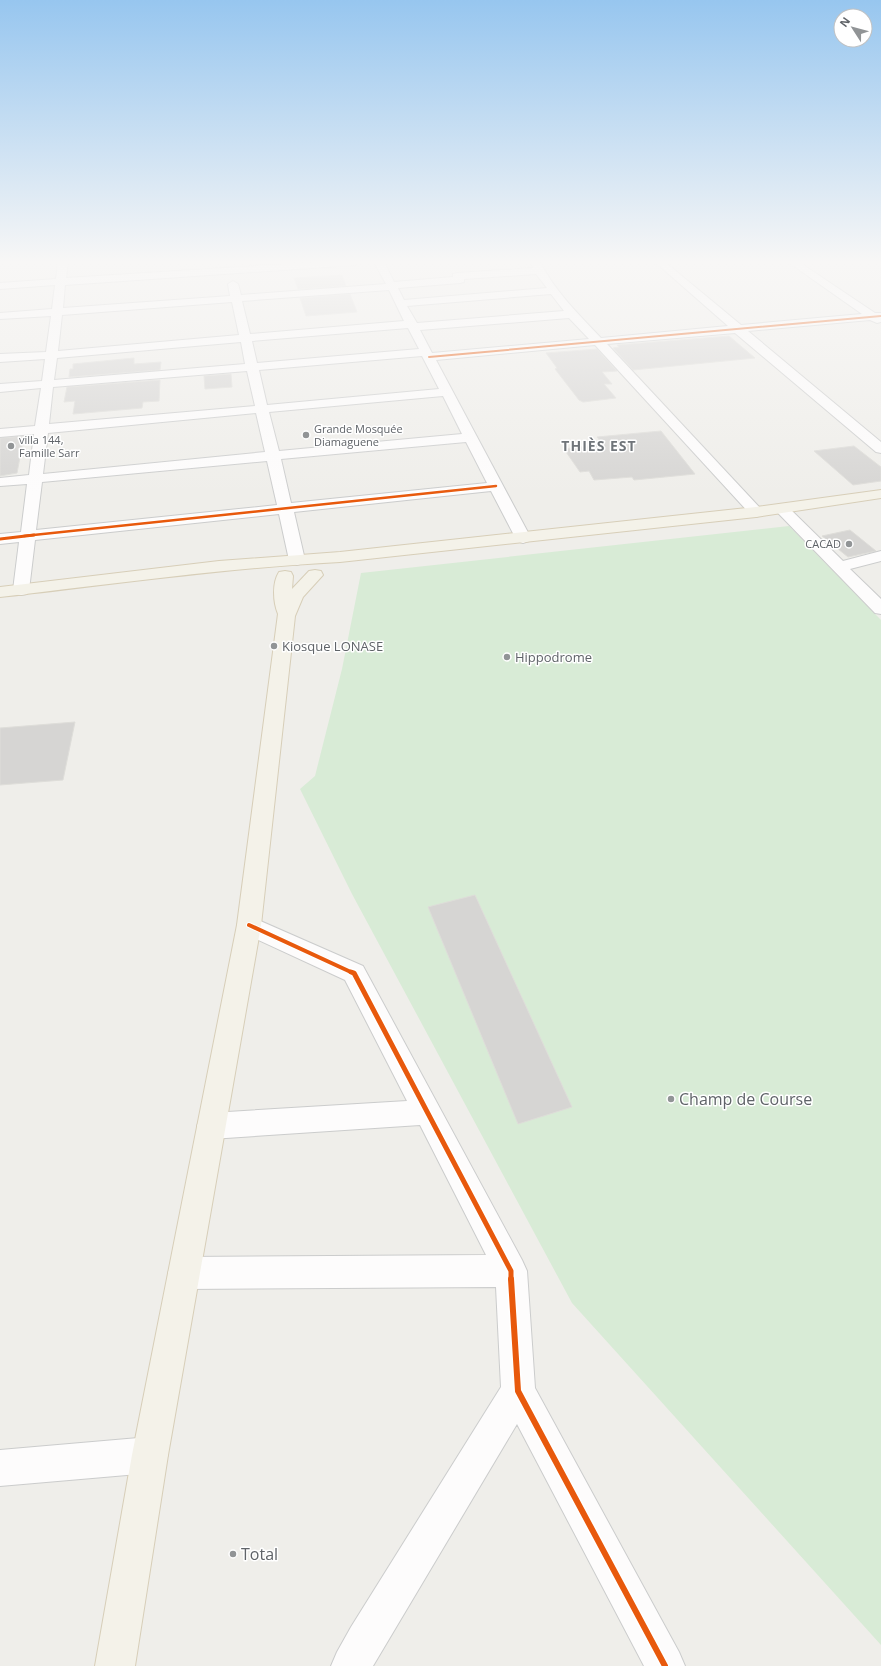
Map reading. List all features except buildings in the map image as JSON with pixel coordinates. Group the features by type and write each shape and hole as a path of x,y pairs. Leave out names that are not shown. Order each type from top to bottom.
{"main road":[{"path":"0,592 219,566 291,565 368,554 756,512 881,494"},
{"path":"291,565 290,579 303,579 368,554"},
{"path":"115,1666 150,1455 250,925 286,616 295,595 317,573 319,568 314,561 291,565"},
{"path":"286,616 282,599 291,565"}],"street":[{"path":"21,590 53,340"},
{"path":"0,358 225,340"},
{"path":"245,340 285,508 291,565"},
{"path":"421,340 523,538"},
{"path":"505,340 512,349"},
{"path":"595,340 756,512"},
{"path":"0,388 252,366 512,349 621,340"},
{"path":"751,340 881,449"},
{"path":"0,433 447,392"},
{"path":"0,482 471,437"},
{"path":"0,539 496,486"},
{"path":"782,508 838,567 881,609"},
{"path":"838,567 881,556"},
{"path":"250,925 354,973 511,1271 518,1391 665,1666"},
{"path":"211,1126 427,1112"},
{"path":"184,1273 511,1271"},
{"path":"351,1666 518,1391"},
{"path":"0,1468 150,1455"}],"green space":[{"name":"Champ de Course","path":"789,526 881,620 881,1645 572,1303 352,894 300,789 315,776 342,669 361,573"}],"cycle path":[{"path":"429,357 619,340"},
{"path":"0,539 496,486"},
{"path":"249,925 354,973 511,1271 518,1391 665,1666"}],"place":[{"name":"Grande Mosquée Diamaguene","path":"306,435"},
{"name":"villa 144, Famille Sarr","path":"11,446"},
{"name":"CACAD","path":"849,544"},
{"name":"Kiosque LONASE","path":"274,646"},
{"name":"Hippodrome","path":"507,657"},
{"name":"Champ de Course","path":"671,1099"},
{"name":"Total","path":"233,1554"}],"district":[{"name":"THIÈS EST","path":"599,446"}]}
